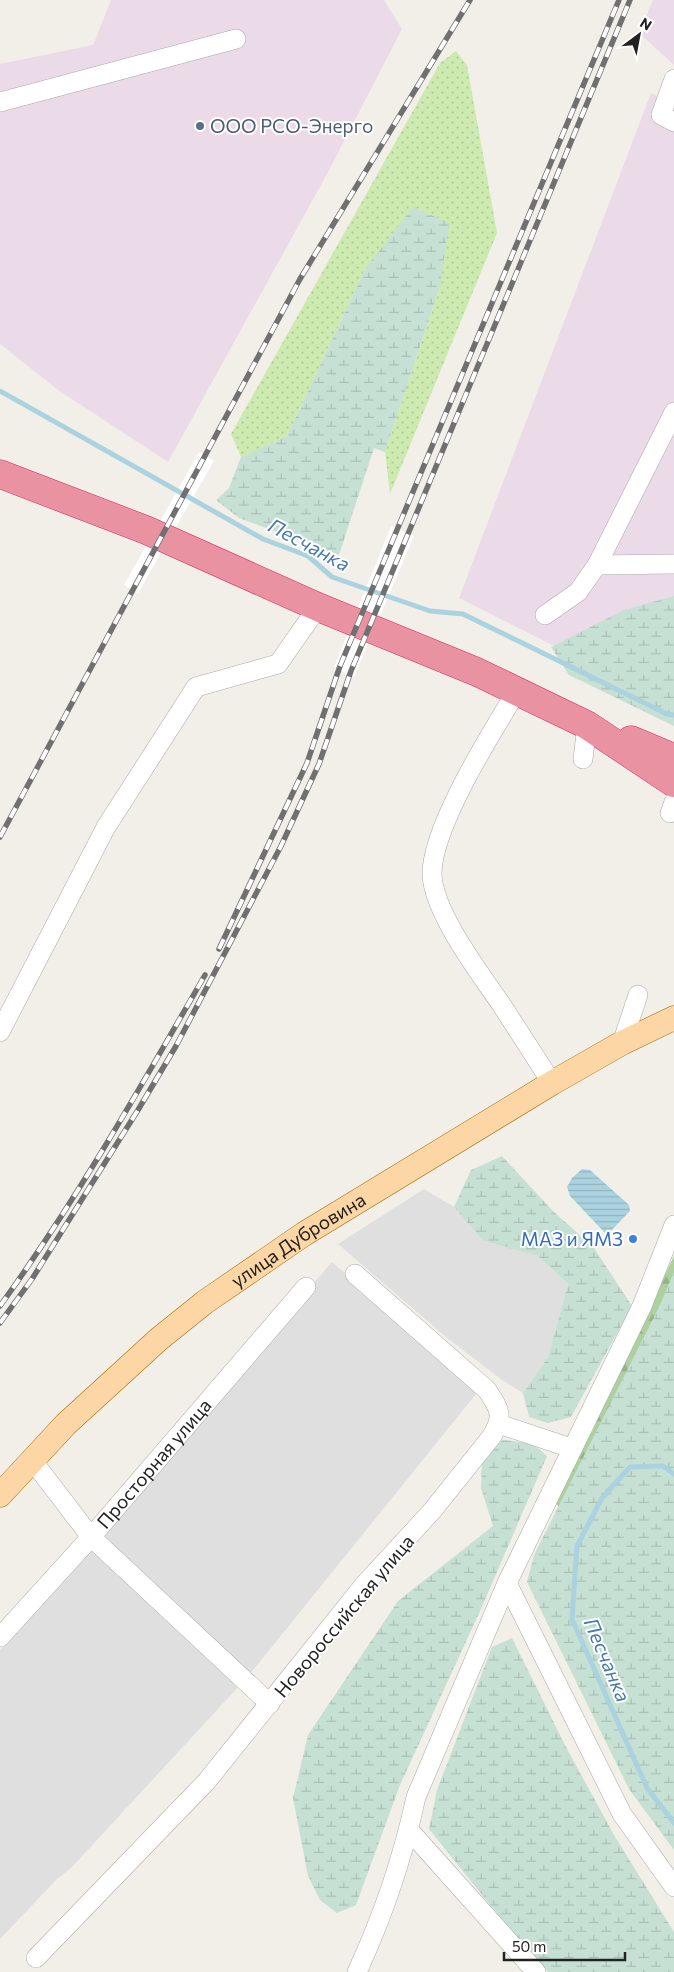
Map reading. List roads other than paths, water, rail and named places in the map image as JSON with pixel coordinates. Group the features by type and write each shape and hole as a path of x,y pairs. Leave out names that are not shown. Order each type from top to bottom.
{"highway":[{"path":"0,474 146,530 318,607 517,691 587,725 674,758"},
{"path":"587,725 674,783"}],"main road":[{"path":"629,1040 674,1004"},
{"path":"629,1040 674,1018"},
{"name":"улица Дубровина","path":"0,1495 66,1424 205,1302 304,1234 552,1084 629,1040"}],"street":[{"path":"0,102 236,39"},
{"path":"674,78 661,115 674,122"},
{"path":"545,614 578,592 597,565 674,412"},
{"path":"597,565 674,564"},
{"path":"0,1032 106,827 196,687 278,664 318,607"},
{"path":"517,691 487,739 459,794 437,846 432,876 434,888 453,932 552,1084"},
{"path":"583,759 587,725"},
{"path":"629,1040 638,995"},
{"path":"357,1972 376,1932 409,1830 416,1797 507,1582 642,1306 674,1225"},
{"path":"355,1274 488,1390 500,1409 499,1424 571,1448"},
{"name":"Просторная улица","path":"0,1637 92,1537 306,1287"},
{"name":"Новороссийская улица","path":"36,1958 207,1781 364,1585 432,1511 492,1436 499,1424"},
{"path":"32,1460 92,1537 270,1704"},
{"path":"507,1582 622,1814 674,1887"},
{"path":"409,1830 536,1972"}],"water":[{"path":"582,1169 590,1170 629,1205 630,1211 607,1235 570,1196 567,1187 572,1178"}],"waterway":[{"name":"Песчанка","path":"0,391 263,539 308,556 332,577 430,611 463,614 667,714 674,715"},
{"name":"Песчанка","path":"674,1474 663,1466 630,1467 602,1498 577,1546 572,1619 647,1788 674,1823"}],"railway":[{"path":"0,837 300,279 470,0"},
{"path":"219,949 307,763 340,666 619,0"},
{"path":"0,1323 32,1279 176,1046 281,846 319,764 351,671 630,0"},
{"path":"0,1306 81,1185 132,1102 205,975"}],"place":[{"name":"ООО РСО-Энерго","path":"200,126"},
{"name":"МАЗ и ЯМЗ","path":"633,1239"}]}
